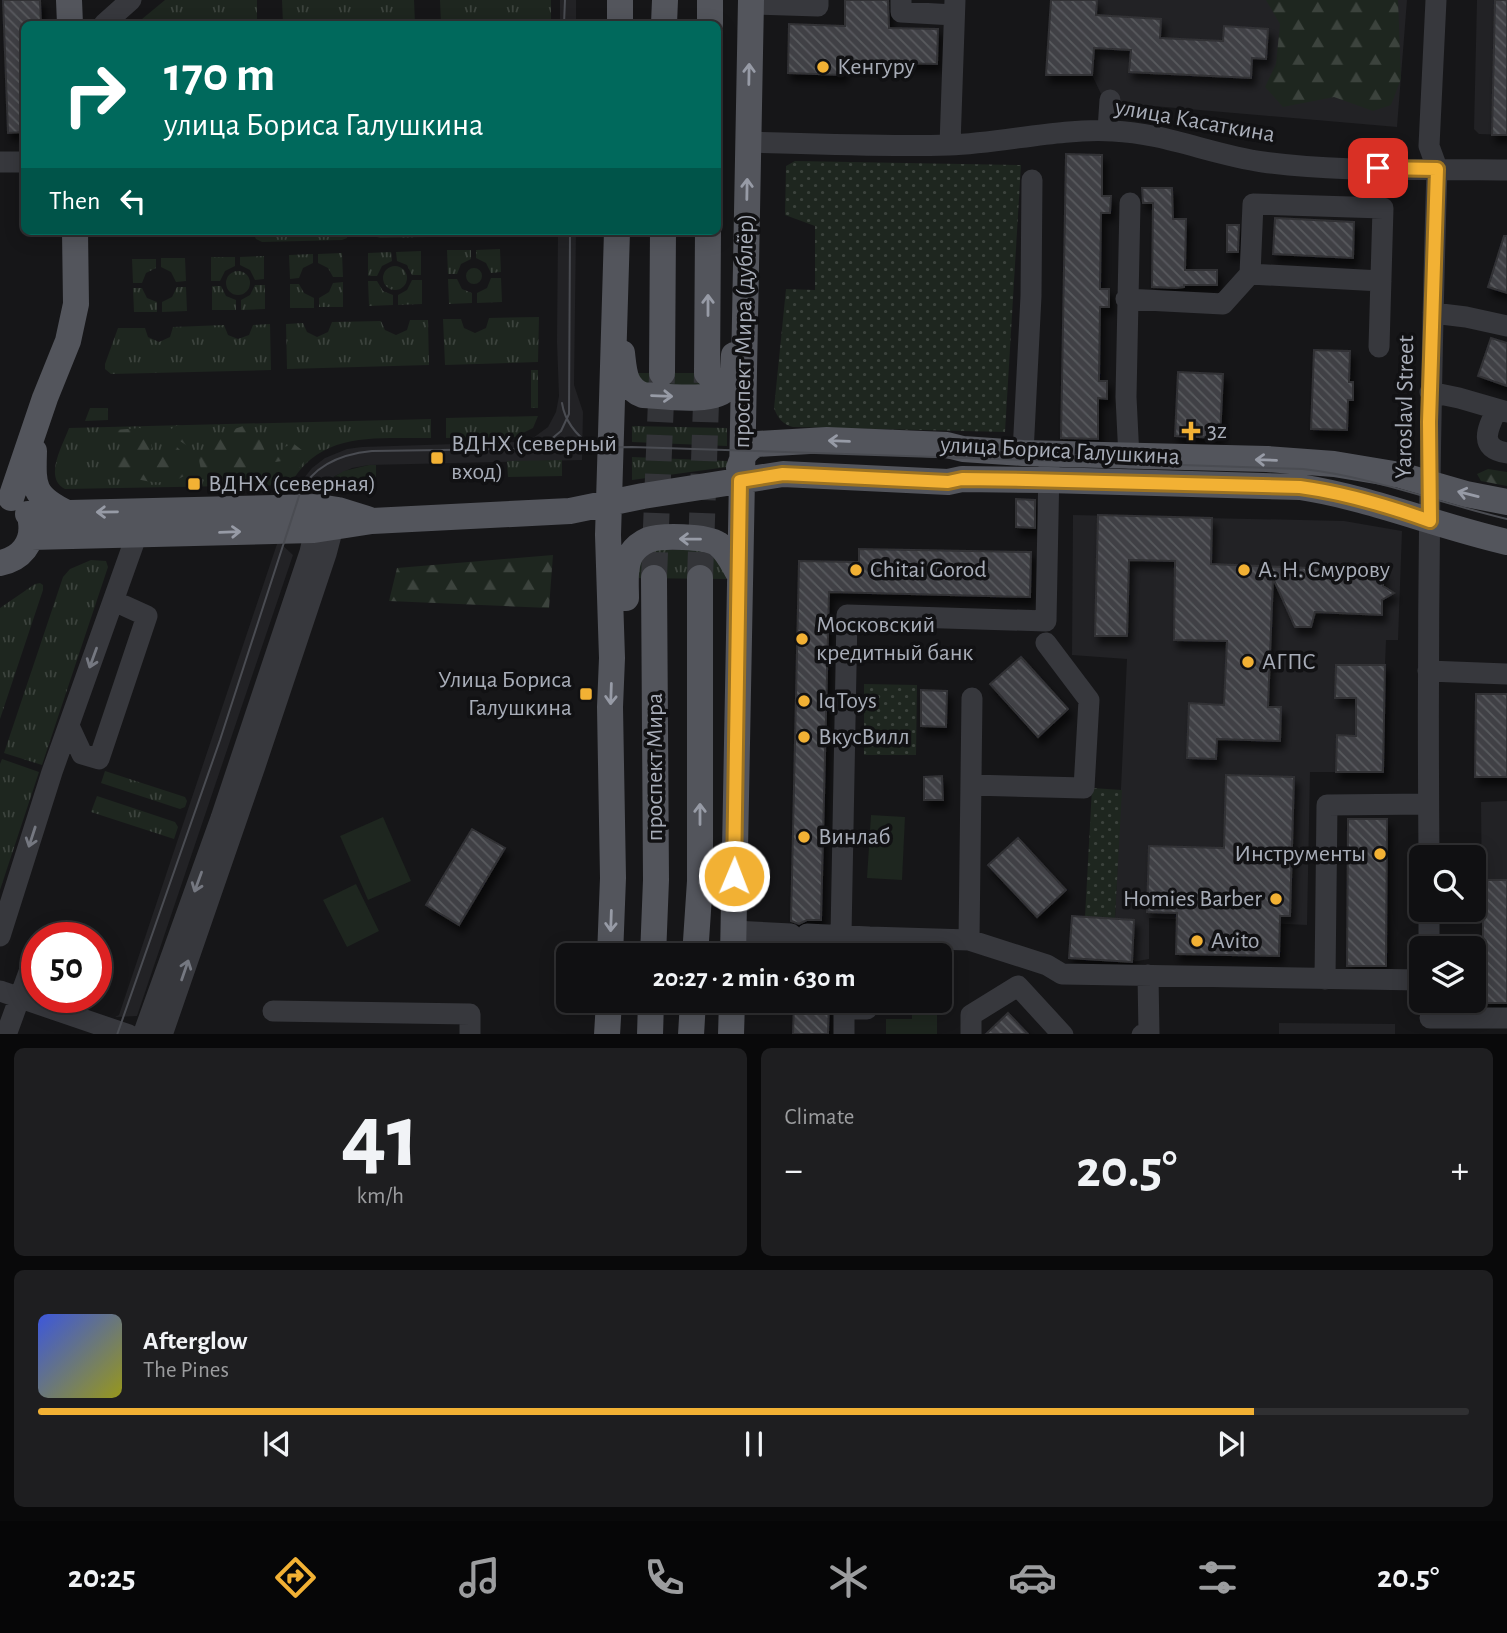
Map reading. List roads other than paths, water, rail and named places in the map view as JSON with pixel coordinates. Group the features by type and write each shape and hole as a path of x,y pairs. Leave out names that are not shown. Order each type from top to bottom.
{"main road":[{"path":"69,0 70,21"},
{"path":"620,21 621,0"},
{"path":"664,21 665,0"},
{"path":"710,0 710,21"},
{"name":"проспект Мира (дублёр)","path":"733,943 740,576 735,474 744,421 751,2"},
{"path":"0,563 17,557 24,551 18,511 36,424 68,341 76,304 75,235"},
{"path":"610,943 613,878 610,708 612,658 608,535 617,235"},
{"path":"662,373 663,235"},
{"path":"707,373 708,235"},
{"path":"613,307 625,376 628,385 635,392 643,395 704,397 722,393 728,387 745,307"},
{"path":"744,421 748,431 756,438 784,442"},
{"path":"36,424 33,478 35,488 39,496 67,513"},
{"name":"улица Бориса Галушкина","path":"1507,502 1466,494 1400,475 1334,464 1267,459 1129,457 1049,467 962,479 948,482 735,474 748,448 757,444 827,440 947,445 963,449 1023,453 1049,467 1300,487 1342,494 1462,532 1507,542"},
{"path":"18,511 67,513 224,509 372,521 569,511 735,474"},
{"path":"18,511 144,534 326,519"},
{"path":"612,658 626,599 627,565 632,552 643,543 657,538 710,541 725,551 740,576"},
{"name":"проспект Мира","path":"654,578 656,880 654,943"},
{"name":"проспект Мира","path":"696,943 700,881 700,578"},
{"path":"607,1034 608,1013"},
{"path":"650,1034 651,1013"},
{"path":"691,1034 692,1013"},
{"path":"731,1034 732,1013"}],"street":[{"path":"107,21 131,0"},
{"path":"751,2 817,6 818,0"},
{"path":"901,0 901,12 954,7 950,145"},
{"name":"Yaroslavl Street","path":"1429,845 1430,393 1437,169 1429,146 1436,0"},
{"path":"1108,131 1110,100"},
{"name":"улица Касаткина","path":"748,142 950,145 1073,130 1108,131 1157,137 1228,156 1264,162 1323,167 1507,170"},
{"path":"0,162 21,162"},
{"path":"1023,453 1031,296 1032,180"},
{"path":"1129,457 1126,299 1130,203"},
{"path":"1126,299 1223,304 1250,274 1253,204 1383,208 1379,346"},
{"path":"1250,274 1381,281"},
{"path":"1433,313 1507,326"},
{"path":"1430,393 1502,410 1487,432 1490,447 1507,453"},
{"path":"971,785 1084,788 1089,700 1046,632 1049,467"},
{"path":"73,734 82,754 99,759 146,621 122,616 144,534 142,527 150,523 190,521 224,509"},
{"path":"144,1034 221,818 310,552 326,519"},
{"path":"162,1034 250,780 326,519"},
{"path":"0,936 144,534"},
{"path":"841,935 848,615 1046,632"},
{"path":"1428,671 1507,674"},
{"path":"969,940 972,698"},
{"path":"1325,979 1327,805 1428,804"},
{"path":"740,943 799,934 841,935 861,943"},
{"path":"919,943 969,940 1047,965 1062,974 1409,980"},
{"path":"0,1014 21,973"},
{"path":"1142,1034 1149,1034 1148,975"},
{"path":"971,1034 971,1014 1018,986 1063,1034"},
{"path":"6,1034 10,995"},
{"path":"10,995 129,1034"},
{"path":"273,1011 470,1014 470,1034"},
{"path":"844,1034 845,1013"},
{"path":"1429,1018 1507,1018"}],"tunnel":[{"path":"700,578 707,374"},
{"path":"654,578 662,375"}],"tram line":[{"path":"564,21 565,0"},
{"path":"542,447 561,431 569,414 570,235"},
{"path":"562,403 573,428 593,447"},
{"path":"117,1034 220,740 300,493 313,475 340,458 372,451 632,447 1303,469 1380,484 1507,519"}],"place":[{"name":"Кенгуру","path":"823,67"},
{"name":"3z","path":"1191,431"},
{"name":"ВДНХ (северный вход)","path":"437,458"},
{"name":"ВДНХ (северная)","path":"194,484"},
{"name":"Chitai Gorod","path":"856,570"},
{"name":"А. Н. Смурову","path":"1244,570"},
{"name":"Московский кредитный банк","path":"802,639"},
{"name":"АГПС","path":"1248,662"},
{"name":"Улица Бориса Галушкина","path":"586,694"},
{"name":"IqToys","path":"804,701"},
{"name":"ВкусВилл","path":"804,737"},
{"name":"Винлаб","path":"804,837"},
{"name":"Инструменты","path":"1380,854"},
{"name":"Homies Barber","path":"1276,899"},
{"name":"Avito","path":"1197,941"}]}
